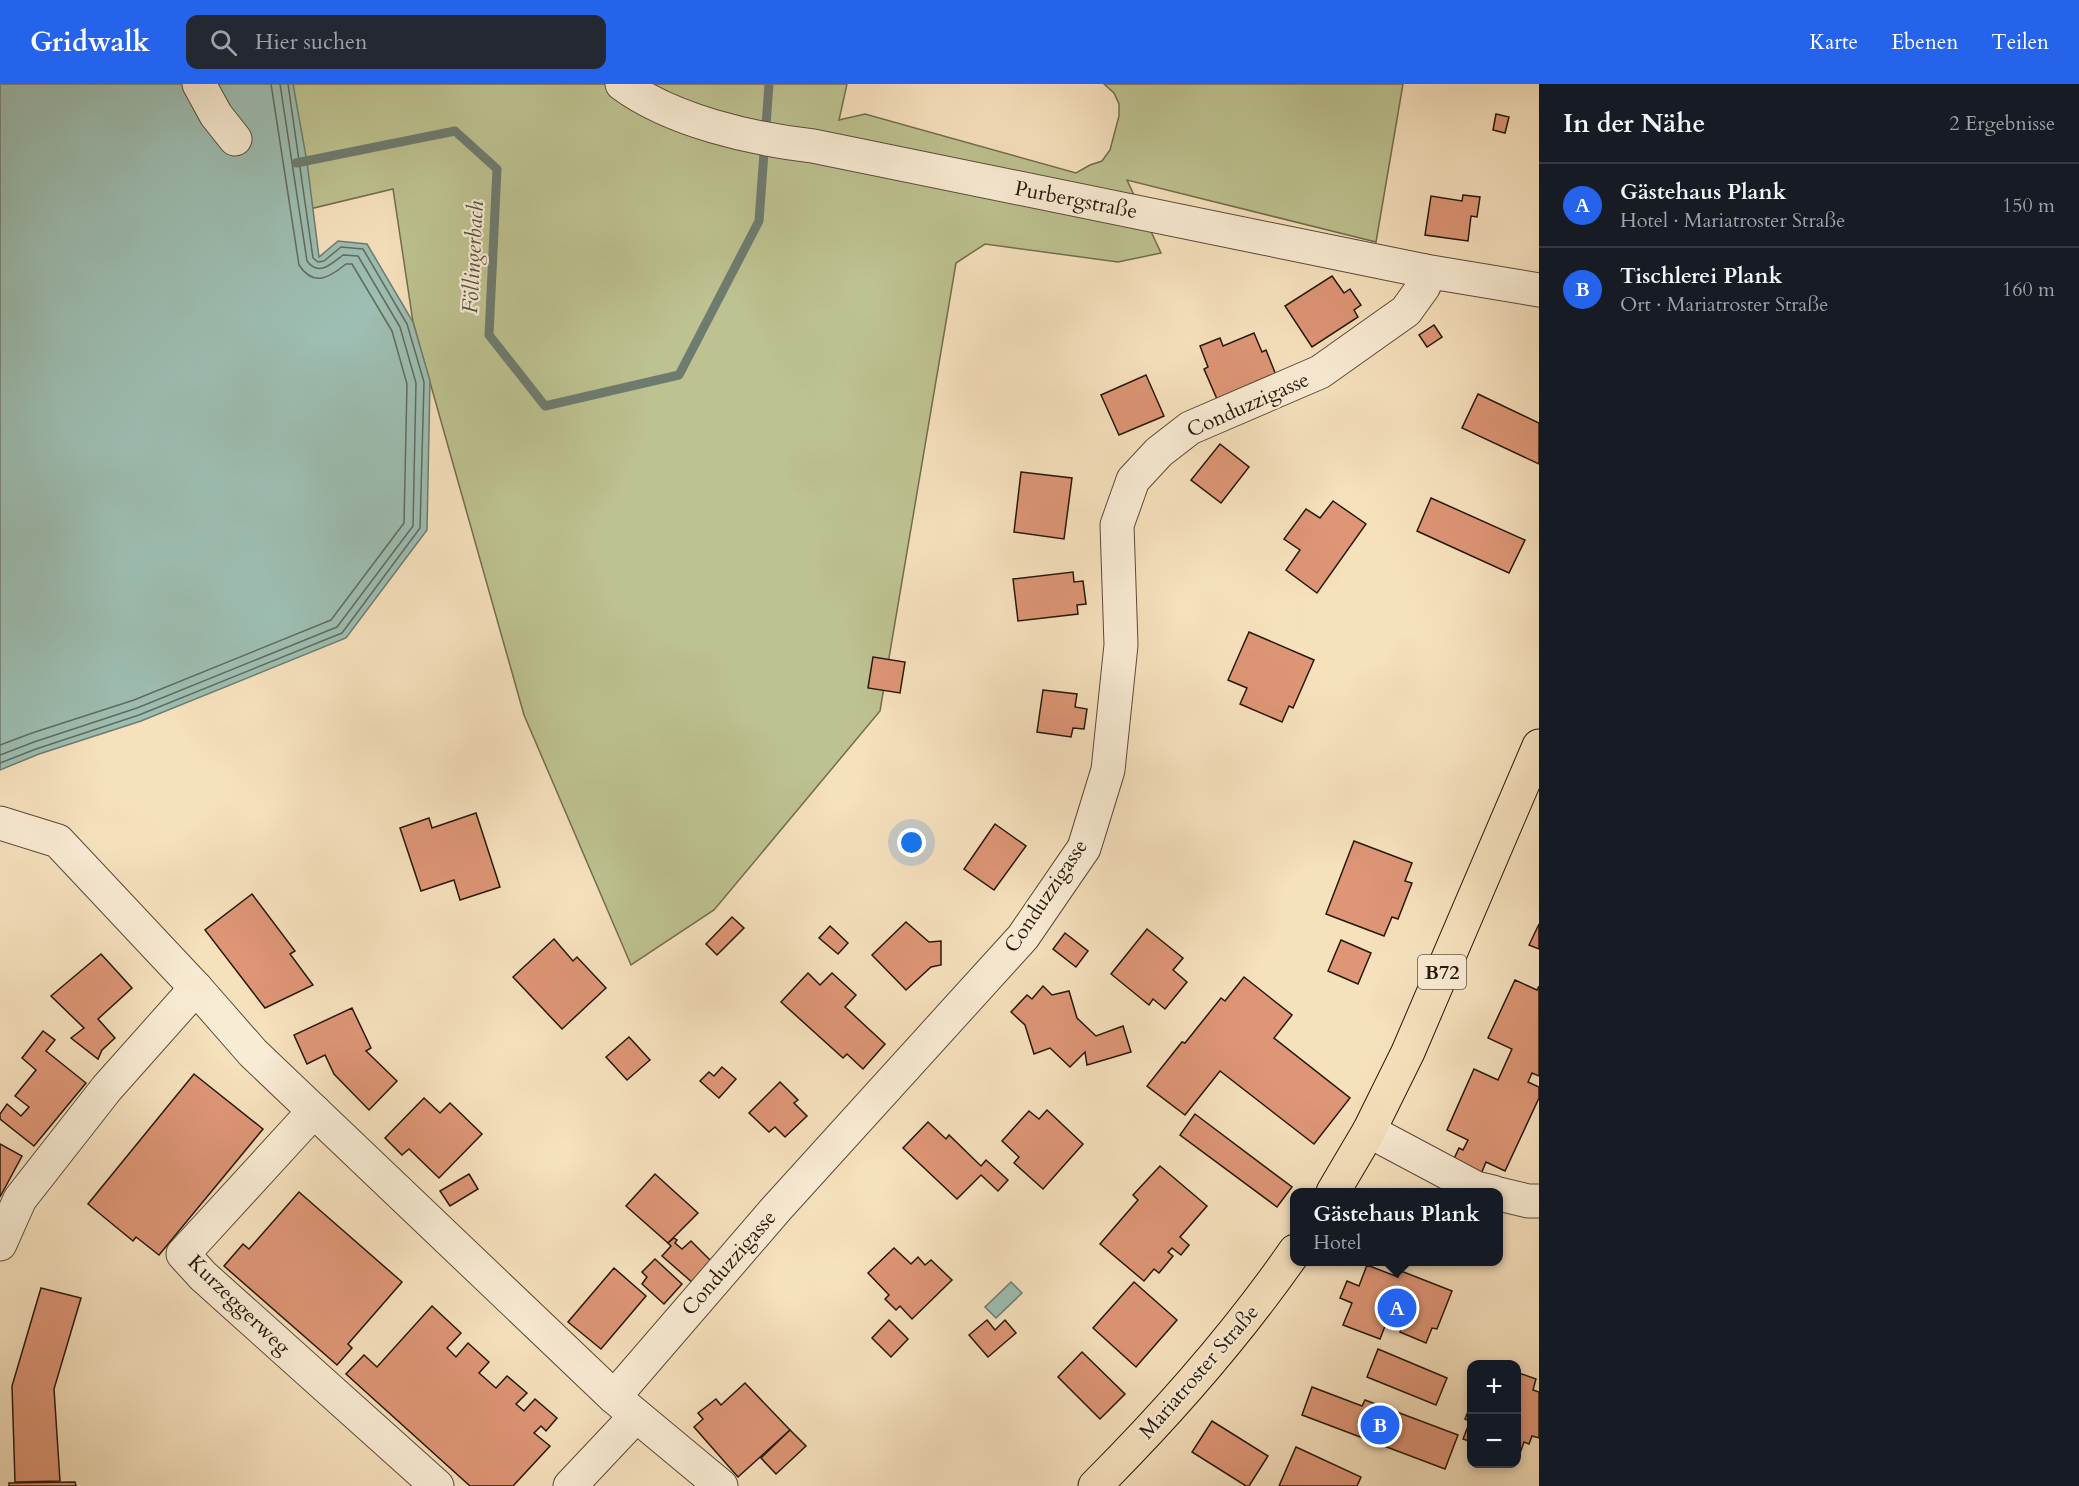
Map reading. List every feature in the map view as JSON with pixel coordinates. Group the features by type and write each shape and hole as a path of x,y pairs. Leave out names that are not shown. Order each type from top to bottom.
{"main road":[{"name":"B72","path":"1335,1188 1369,1131 1408,1052 1539,746"},
{"name":"Mariatroster Straße","path":"1095,1486 1179,1399 1266,1293 1290,1258"}],"street":[{"path":"199,84 216,115 235,139"},
{"name":"Purbergstraße","path":"621,84 683,117 765,139 825,149 1425,271 1539,290"},
{"name":"Conduzzigasse","path":"625,1406 777,1208 1023,937 1084,848 1108,770 1121,645 1117,525 1133,480 1159,452 1190,428 1320,372 1406,311 1424,286 1425,271"},
{"path":"0,823 58,841 196,988 253,1053 625,1406 721,1486"},
{"path":"0,1244 20,1199 107,1088 196,988"},
{"name":"Kurzeggerweg","path":"314,1111 183,1254 203,1276 437,1486"},
{"path":"1369,1131 1476,1188"},
{"path":"1503,1195 1528,1201 1539,1201"},
{"path":"570,1486 625,1406"}],"green space":[{"path":"0,84 847,84 839,120 865,114 1076,173 1102,161 1110,150 1119,116 1119,104 1114,93 1104,84 1403,84 1376,242 1127,180 1161,253 1118,262 985,244 956,263 880,711 714,910 631,965 524,715 413,322 393,189 218,231"}],"water":[{"path":"0,84 293,84 307,162 319,257 338,241 367,244 413,322 430,381 427,530 346,638 141,721 39,754 0,770"},
{"path":"1011,1282 1022,1293 996,1318 985,1307"}],"building":[{"path":"1496,114 1509,117 1505,133 1493,130"},
{"path":"1463,195 1480,197 1477,217 1471,216 1468,241 1425,235 1431,196 1462,201"},
{"path":"1332,276 1344,293 1350,289 1361,305 1354,310 1358,317 1312,347 1285,306"},
{"path":"1434,325 1442,337 1427,347 1419,335"},
{"path":"1254,333 1262,352 1266,350 1276,375 1217,399 1204,369 1208,367 1200,346 1220,338 1223,346"},
{"path":"1146,375 1164,416 1119,435 1101,395"},
{"path":"1478,394 1539,423 1539,464 1462,428"},
{"path":"1220,444 1249,467 1221,503 1191,480"},
{"path":"1021,472 1072,478 1064,539 1014,532"},
{"path":"1431,498 1525,540 1509,573 1417,531"},
{"path":"1333,501 1366,524 1317,593 1286,570 1300,550 1284,539 1306,509 1320,518"},
{"path":"1073,572 1074,582 1083,581 1086,604 1077,605 1078,614 1018,621 1013,579"},
{"path":"1249,632 1314,660 1293,708 1289,706 1282,722 1240,704 1247,688 1228,680"},
{"path":"873,657 905,662 900,693 868,688"},
{"path":"1043,690 1077,694 1075,707 1087,709 1084,729 1073,728 1071,737 1037,732"},
{"path":"476,813 500,887 460,900 454,880 421,891 400,828 429,818 432,828"},
{"path":"995,824 1026,846 994,890 964,869"},
{"path":"1354,841 1412,863 1405,881 1412,883 1398,919 1392,917 1384,936 1326,914"},
{"path":"252,894 295,951 290,954 313,985 265,1008 205,930"},
{"path":"732,917 744,928 717,955 706,944"},
{"path":"906,922 929,942 941,941 941,965 931,967 906,990 872,955"},
{"path":"1539,924 1539,949 1529,945"},
{"path":"830,926 848,943 838,954 819,938"},
{"path":"1147,929 1183,958 1173,970 1187,982 1165,1009 1153,999 1149,1005 1111,974"},
{"path":"1065,933 1088,951 1076,967 1053,949"},
{"path":"554,939 573,961 577,957 606,988 562,1029 513,977"},
{"path":"1341,940 1371,953 1358,984 1328,971"},
{"path":"101,954 132,988 98,1019 115,1038 102,1050 98,1059 71,1038 84,1028 51,996"},
{"path":"808,973 820,985 832,973 856,995 845,1007 885,1044 863,1069 847,1054 843,1058 781,1002"},
{"path":"1244,977 1292,1015 1274,1038 1350,1098 1314,1144 1220,1071 1185,1115 1147,1086 1221,998 1225,1001"},
{"path":"1515,980 1537,990 1539,986 1539,1076 1532,1073 1528,1082 1539,1087 1539,1098 1505,1171 1486,1162 1481,1174 1453,1161 1459,1148 1463,1150 1468,1140 1447,1130 1474,1069 1498,1080 1512,1049 1488,1038"},
{"path":"1043,986 1052,995 1069,991 1077,1018 1096,1036 1123,1026 1131,1052 1087,1065 1085,1052 1070,1067 1050,1048 1034,1054 1025,1025 1011,1012 1027,995 1032,999"},
{"path":"352,1008 371,1048 366,1051 397,1081 369,1110 334,1074 325,1055 307,1064 294,1035"},
{"path":"43,1031 55,1040 46,1051 86,1083 34,1146 0,1119 0,1114 7,1104 21,1116 29,1107 15,1096 36,1070 22,1058"},
{"path":"629,1037 650,1060 627,1080 606,1057"},
{"path":"722,1067 736,1079 719,1098 700,1081 709,1072 714,1076"},
{"path":"194,1074 263,1129 159,1255 136,1237 133,1241 88,1204"},
{"path":"780,1082 798,1100 794,1103 807,1116 785,1137 775,1127 769,1132 749,1113"},
{"path":"424,1098 440,1113 450,1103 482,1134 439,1178 409,1149 402,1155 385,1138"},
{"path":"1047,1110 1083,1144 1043,1189 1014,1163 1019,1157 1002,1141 1029,1111 1039,1119"},
{"path":"1195,1114 1292,1187 1277,1207 1180,1135"},
{"path":"928,1122 946,1139 949,1135 981,1166 986,1160 1008,1180 998,1191 981,1175 957,1199 903,1148"},
{"path":"0,1144 22,1156 0,1197"},
{"path":"1160,1166 1207,1206 1180,1237 1189,1245 1181,1255 1172,1248 1168,1252 1173,1256 1159,1273 1154,1269 1144,1281 1100,1244 1138,1200 1133,1195"},
{"path":"469,1174 478,1189 450,1206 440,1191"},
{"path":"655,1174 698,1213 668,1243 626,1206"},
{"path":"299,1192 402,1282 348,1344 352,1348 337,1365 224,1266 243,1244 249,1249"},
{"path":"674,1238 677,1240 675,1243 682,1249 691,1241 712,1262 693,1283 662,1256 671,1246 668,1243"},
{"path":"894,1248 911,1264 918,1257 925,1265 931,1260 952,1280 912,1319 900,1306 896,1310 885,1299 889,1295 868,1273"},
{"path":"655,1259 682,1284 664,1304 642,1284 647,1277 642,1272"},
{"path":"1367,1266 1370,1266 1398,1277 1401,1271 1452,1291 1437,1329 1432,1328 1426,1343 1400,1332 1405,1319 1390,1313 1380,1339 1343,1325 1352,1303 1340,1298 1347,1281 1359,1286"},
{"path":"614,1268 646,1296 601,1349 568,1322"},
{"path":"1134,1282 1177,1320 1136,1367 1093,1328"},
{"path":"41,1288 81,1298 54,1389 60,1481 15,1482 12,1386"},
{"path":"432,1306 461,1333 447,1348 456,1357 468,1343 489,1362 479,1373 496,1388 507,1376 527,1393 516,1404 524,1411 535,1399 557,1418 546,1431 541,1426 534,1433 550,1446 513,1486 470,1486 346,1374 364,1355 377,1367"},
{"path":"889,1320 908,1339 891,1357 872,1338"},
{"path":"987,1320 995,1330 1005,1320 1016,1333 988,1357 969,1335"},
{"path":"1378,1349 1447,1378 1436,1405 1367,1377"},
{"path":"1082,1352 1125,1394 1100,1419 1058,1377"},
{"path":"1521,1374 1536,1379 1533,1390 1539,1392 1539,1438 1532,1436 1529,1444 1524,1442 1521,1450"},
{"path":"745,1383 790,1430 738,1477 694,1427 703,1419 698,1413 716,1399 721,1405"},
{"path":"1312,1387 1362,1406 1365,1400 1458,1435 1445,1469 1302,1415"},
{"path":"1212,1421 1268,1456 1249,1486 1192,1452"},
{"path":"1467,1429 1467,1440 1463,1439"},
{"path":"790,1430 806,1446 776,1474 761,1458"},
{"path":"1296,1447 1361,1477 1357,1486 1279,1486"},
{"path":"75,1482 76,1486 9,1486 9,1483"}],"waterway":[{"name":"Föllingerbach","path":"296,163 455,131 497,169 489,335 545,406 679,375 759,221 769,84"}],"place":[{"name":"Gästehaus Plank","path":"1397,1308"},
{"name":"Tischlerei Plank","path":"1380,1425"}]}
